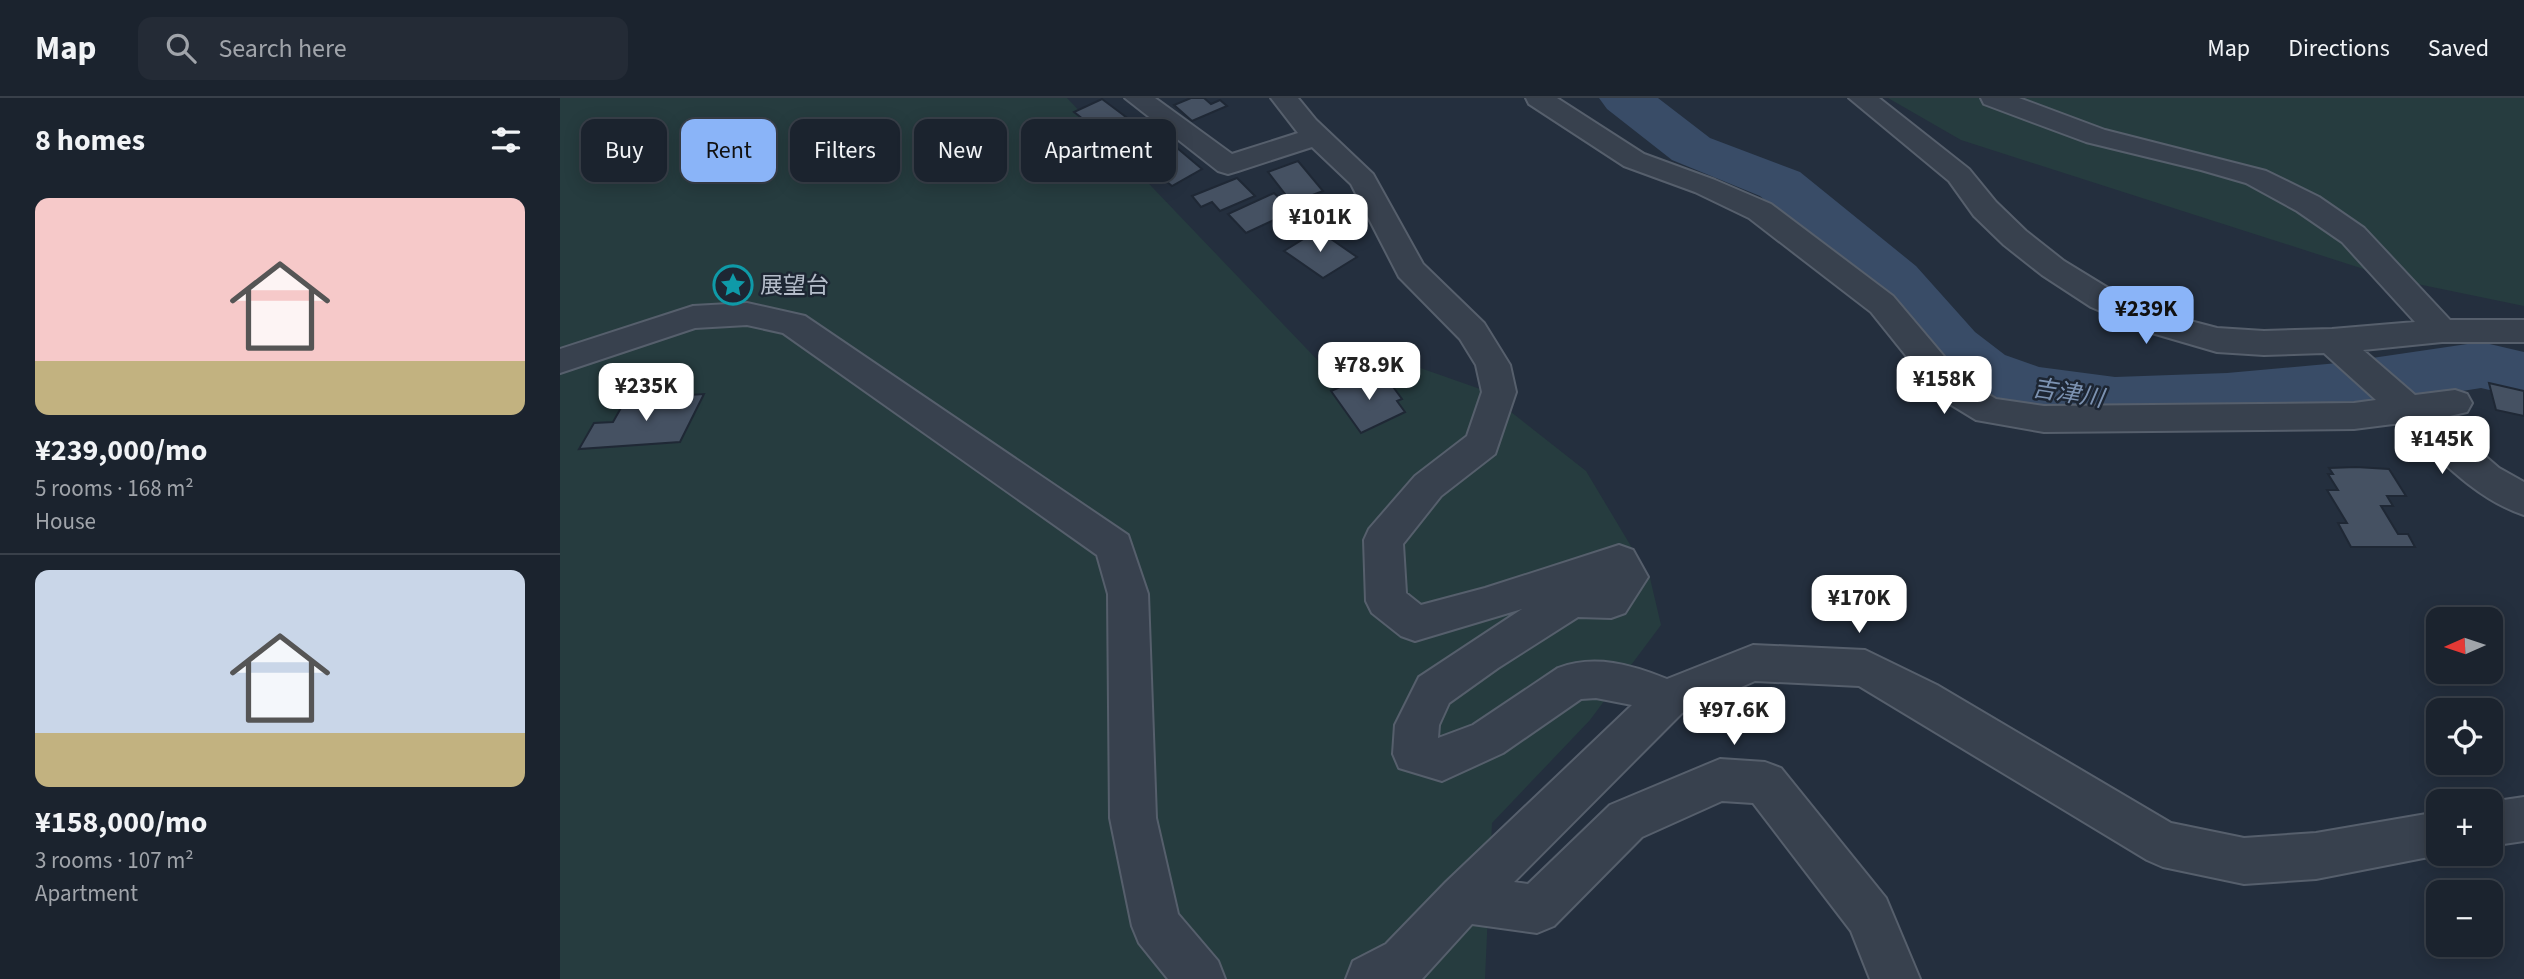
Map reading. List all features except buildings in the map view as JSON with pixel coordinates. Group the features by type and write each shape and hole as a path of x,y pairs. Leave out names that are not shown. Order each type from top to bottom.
{"street":[{"path":"1138,98 1228,166 1317,136"},
{"path":"1284,98 1317,136 1363,180 1410,270 1472,331 1493,365 1499,391 1482,444 1428,486 1383,540 1387,601 1415,624 1485,605 1619,561 1628,577 1611,601 1572,600 1483,655 1434,690 1417,725 1415,754 1442,760 1488,738 1573,681 1597,679 1638,687 1667,699"},
{"path":"1539,98 1633,159 1705,186 1760,211 1882,304 1952,389 1988,411 2044,419 2354,416 2405,403 2455,403"},
{"path":"1862,98 1959,175 1985,209 2015,238 2053,268 2102,299 2164,326 2217,340 2264,343 2332,341 2442,331 2524,331"},
{"path":"1994,98 2096,136 2210,163 2256,177 2308,204 2353,235 2442,331"},
{"path":"560,362 693,317 747,314 793,324 1114,546 1128,594 1133,818 1156,926 1200,979"},
{"path":"2332,341 2405,403 2486,478 2524,500"},
{"path":"1371,979 1404,962 1463,899 1667,699 1753,663 1801,663 1865,668 1922,699 2163,844 2244,861 2316,856 2426,836"},
{"path":"1463,899 1538,909 1626,821 1720,780 1765,783 1869,915 1895,979"},
{"path":"2503,822 2524,819"}],"green space":[{"path":"560,98 1067,98 1087,119 1021,119 1021,182 1147,182 1326,369 1406,363 1483,390 1586,471 1650,578 1661,625 1590,720 1492,823 1485,979 560,979"},
{"path":"1888,98 2524,98 2524,306 2398,280 1961,140"}],"waterway":[{"name":"吉津川","path":"1625,98 1691,149 1780,184 1895,280 1952,348 1982,371 2033,390 2115,401 2227,397 2338,387 2481,365 2524,375"}],"place":[{"name":"展望台","path":"733,285"}]}
